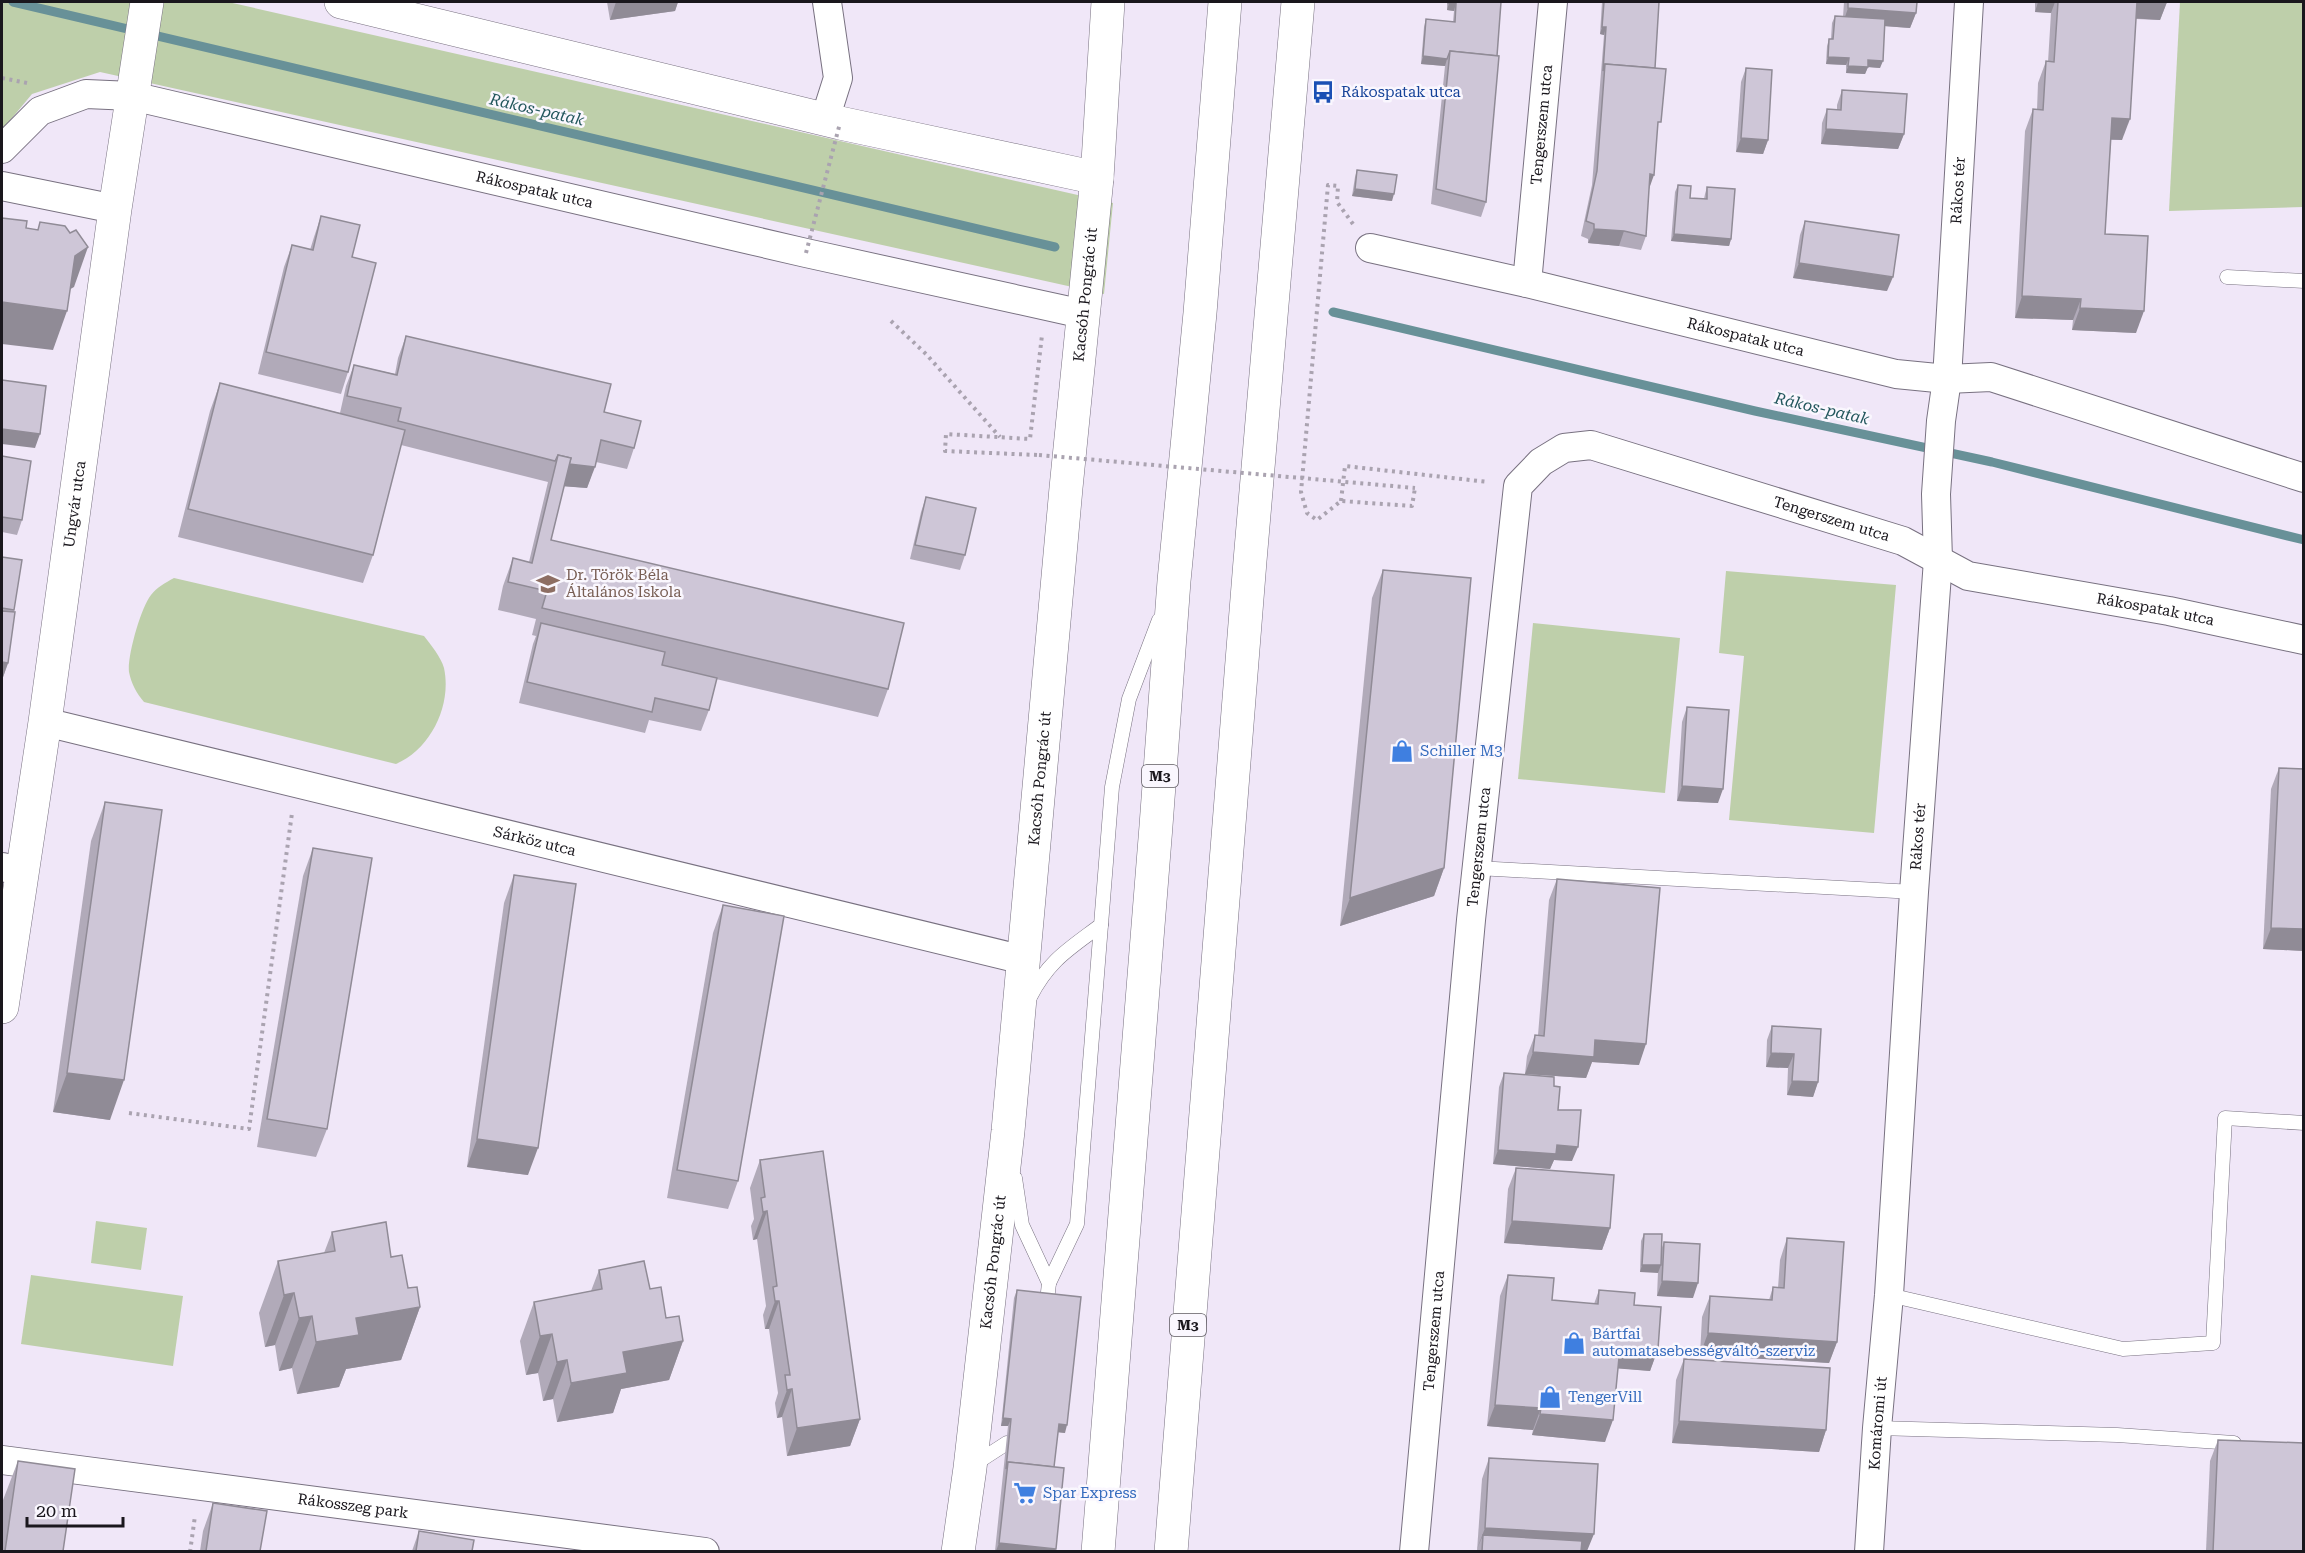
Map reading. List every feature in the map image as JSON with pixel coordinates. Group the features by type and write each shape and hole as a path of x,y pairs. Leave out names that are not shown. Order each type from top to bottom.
{"street":[{"name":"Ungvár utca","path":"2,1007 11,869 45,722 115,209 147,2"},
{"path":"341,2 832,121 1097,177"},
{"path":"827,2 838,78 832,121"},
{"name":"Kacsóh Pongrác út","path":"958,1551 970,1468 1019,1018 1069,310 1097,177 1108,2"},
{"name":"M3","path":"1098,1551 1174,582 1200,313 1225,2"},
{"name":"M3","path":"1171,1551 1250,561 1298,2"},
{"name":"Tengerszem utca","path":"1527,283 1553,2"},
{"name":"Rákos tér","path":"1889,1295 1914,892 1938,560 1936,494 1941,421 1947,379 1970,2"},
{"name":"Rákospatak utca","path":"2,149 39,111 86,94 134,83 806,253 1069,310"},
{"path":"2,186 115,209"},
{"name":"Rákospatak utca","path":"1370,248 1527,283 1896,374 1947,379"},
{"path":"1947,379 1991,377 2304,478"},
{"name":"Tengerszem utca","path":"1414,1551 1477,868 1518,486 1542,462 1564,448 1591,445 1903,541 1938,560"},
{"name":"Rákospatak utca","path":"1938,560 1968,576 2169,611 2304,640"},
{"name":"Sárköz utca","path":"45,722 1024,960"},
{"name":"Komáromi út","path":"1869,1551 1889,1295"},
{"name":"Rákosszeg park","path":"2,1460 705,1551"}],"lane":[{"path":"2227,277 2304,281"},
{"path":"1047,1301 1049,1283 1077,1224 1112,787 1129,699 1174,582"},
{"path":"1477,868 1914,892"},
{"path":"1019,1018 1039,979 1054,960 1101,925"},
{"path":"1889,1295 2123,1349 2213,1342 2225,1118 2304,1123"},
{"path":"1008,1131 1022,1225 1049,1283"},
{"path":"1877,1428 2117,1435 2245,1444"},
{"path":"970,1468 1006,1443"},
{"path":"1175,1512 1180,1551"}],"path":[{"path":"806,253 832,121"},
{"path":"1069,310 1042,331 1030,440 946,434 945,451 1039,455 1415,488 1412,506 1341,501 1317,520 1307,513 1301,492 1328,185 1338,186 1337,202 1370,248"},
{"path":"891,321 926,354 1000,437"},
{"path":"1341,501 1345,466 1518,486"},
{"path":"129,1113 249,1130 295,782"}],"green space":[{"path":"2,2 228,2 1113,203 1104,294 100,72 32,94 2,130"},
{"path":"2180,2 2303,2 2303,207 2169,211"},
{"path":"1726,571 1896,585 1874,833 1729,820 1744,656 1719,653"},
{"path":"174,578 424,636 438,655 444,668 446,682 442,711 429,737 408,757 396,764 144,702 129,672 132,644 147,601 161,585"},
{"path":"1533,623 1680,638 1665,793 1518,779"},
{"path":"96,1221 147,1228 141,1270 91,1263"},
{"path":"31,1275 183,1296 173,1366 21,1344"}],"building":[{"path":"1450,2 1501,2 1497,56 1450,51 1447,59 1423,56 1426,19 1455,22 1456,3"},
{"path":"1604,2 1659,2 1655,68 1605,64 1603,71 1606,27 1602,27"},
{"path":"1848,2 1917,2 1916,13 1848,8"},
{"path":"2058,2 2137,2 2130,119 2112,118 2105,234 2148,236 2144,311 2080,308 2081,299 2022,296 2033,109 2043,110 2046,61 2054,62"},
{"path":"1835,16 1885,19 1883,61 1868,60 1868,67 1848,66 1849,58 1828,57 1829,39 1833,39"},
{"path":"1450,51 1499,56 1486,202 1436,189"},
{"path":"1605,64 1666,69 1661,122 1658,122 1654,175 1650,174 1646,236 1624,231 1594,229 1594,224 1586,221 1597,171"},
{"path":"1746,68 1772,70 1768,140 1741,138"},
{"path":"1842,90 1907,94 1904,134 1826,129 1827,109 1841,110"},
{"path":"1357,170 1397,175 1394,194 1355,189"},
{"path":"1678,185 1691,186 1690,198 1707,199 1707,187 1735,189 1731,239 1674,234"},
{"path":"321,216 360,225 352,257 376,263 348,372 266,352 292,245 313,250"},
{"path":"2,218 27,221 26,228 38,230 40,222 65,226 70,233 76,230 88,247 75,256 67,311 2,302"},
{"path":"1805,221 1899,235 1893,277 1799,263"},
{"path":"406,336 611,384 604,412 641,421 634,448 601,440 595,467 569,464 571,458 558,455 555,461 398,421 401,408 347,396 354,365 397,375"},
{"path":"2,380 46,386 40,434 2,429"},
{"path":"220,383 405,430 373,555 188,509"},
{"path":"558,455 571,458 551,540 904,623 888,689 542,608 547,591 508,582 513,558 532,563"},
{"path":"2,456 31,461 22,520 2,517"},
{"path":"926,497 976,508 965,555 915,545"},
{"path":"2,557 22,560 14,610 2,608"},
{"name":"Schiller M3","path":"1383,570 1471,578 1444,868 1350,898"},
{"path":"2,611 15,612 8,663 2,662"},
{"path":"541,623 665,652 662,665 717,678 709,710 655,698 652,712 527,682"},
{"path":"1687,707 1729,710 1723,789 1682,786"},
{"path":"2279,768 2304,769 2304,929 2271,928"},
{"path":"105,802 162,810 124,1080 67,1073"},
{"path":"313,848 372,858 327,1129 267,1119"},
{"path":"514,875 576,884 538,1148 477,1139"},
{"path":"1557,879 1660,888 1646,1044 1595,1040 1594,1057 1533,1052 1535,1035 1544,1036"},
{"path":"723,905 784,916 738,1181 677,1170"},
{"path":"1772,1026 1821,1029 1818,1082 1792,1081 1794,1054 1771,1053"},
{"path":"1504,1073 1554,1077 1554,1086 1560,1087 1558,1110 1581,1110 1578,1147 1557,1145 1556,1154 1498,1150"},
{"path":"823,1151 860,1419 797,1428 792,1389 787,1390 785,1375 790,1375 779,1301 775,1301 773,1287 777,1286 767,1211 763,1212 761,1198 765,1197 760,1160"},
{"path":"1516,1168 1614,1175 1610,1228 1512,1221"},
{"path":"386,1222 391,1257 402,1255 408,1288 417,1287 420,1307 356,1318 359,1335 316,1342 312,1316 299,1318 294,1293 284,1295 278,1261 335,1251 332,1232"},
{"path":"1644,1234 1662,1234 1661,1265 1642,1265"},
{"path":"1787,1238 1844,1242 1837,1342 1708,1333 1710,1296 1772,1300 1773,1287 1784,1288"},
{"path":"1664,1242 1700,1244 1698,1283 1662,1281"},
{"path":"644,1261 650,1289 661,1287 666,1318 679,1316 683,1341 623,1352 627,1373 571,1383 567,1360 557,1362 552,1334 540,1336 534,1302 602,1289 599,1270"},
{"path":"1508,1275 1554,1278 1552,1300 1598,1304 1599,1290 1635,1293 1634,1305 1661,1307 1658,1349 1620,1347 1613,1420 1540,1414 1541,1408 1495,1405"},
{"path":"1017,1290 1081,1297 1067,1425 1059,1424 1054,1467 1008,1462 1006,1469 1011,1419 1003,1418"},
{"path":"1684,1359 1830,1368 1826,1430 1679,1421"},
{"path":"2218,1440 2304,1443 2304,1551 2213,1551"},
{"path":"1489,1458 1598,1464 1594,1534 1485,1528"},
{"path":"18,1461 75,1469 63,1551 5,1551"},
{"path":"1008,1462 1064,1468 1056,1549 999,1543"},
{"path":"213,1503 267,1511 260,1551 206,1551"},
{"path":"419,1531 474,1540 472,1551 416,1551"},
{"path":"1483,1535 1582,1541 1581,1551 1482,1551"}],"waterway":[{"name":"Rákos-patak","path":"13,2 1055,247"},
{"name":"Rákos-patak","path":"1333,312 1755,411 1992,462 2304,540"}],"place":[{"name":"Rákospatak utca","path":"1323,92"},
{"name":"Dr. Török Béla Általános Iskola","path":"548,584"},
{"name":"Schiller M3","path":"1402,751"},
{"name":"Bártfai automatasebességváltó-szerviz","path":"1574,1343"},
{"name":"TengerVill","path":"1550,1397"},
{"name":"Spar Express","path":"1025,1493"}]}
